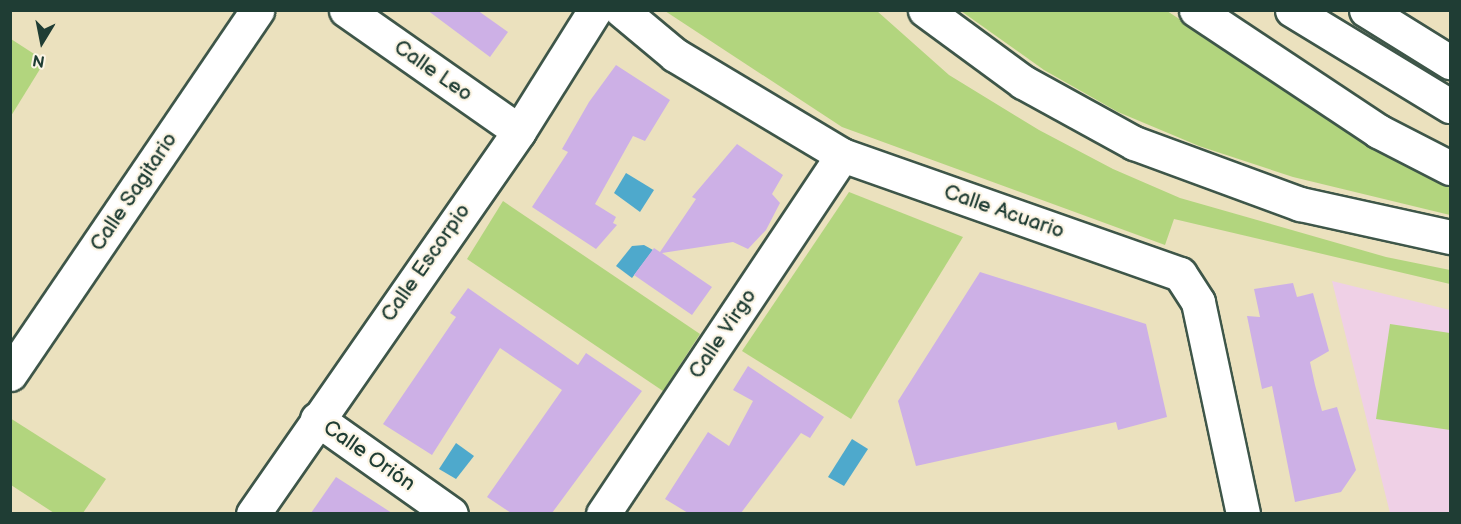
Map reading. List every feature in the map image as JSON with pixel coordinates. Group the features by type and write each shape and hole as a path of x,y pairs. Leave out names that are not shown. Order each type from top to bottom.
{"main road":[{"name":"Calle Sagitario","path":"10,374 257,10"},
{"name":"Calle Leo","path":"346,10 519,131"},
{"name":"Calle Escorpio","path":"253,513 519,131 595,10"},
{"name":"Calle Acuario","path":"621,10 675,55 842,155 1180,274 1198,302 1243,513"},
{"path":"925,10 1023,82 1134,143 1300,204 1450,237"},
{"path":"1196,10 1378,131 1450,168"},
{"path":"1292,10 1450,106"},
{"path":"1366,10 1450,62"},
{"name":"Calle Virgo","path":"603,513 842,155"},
{"name":"Calle Orión","path":"317,419 451,513"}],"shaded area":[{"path":"1332,281 1450,310 1450,513 1390,513"}],"green space":[{"path":"665,11 877,11 949,75 1039,130 1113,169 1180,198 1386,257 1450,270 1450,284 1174,219 1165,245 842,127"},
{"path":"961,11 1167,11 1384,152 1450,187 1450,215 1293,177 1199,146 1118,112 1044,70"},
{"path":"11,39 45,61 11,116"},
{"path":"849,192 963,237 851,419 742,351"},
{"path":"503,201 700,334 663,391 467,259"},
{"path":"1390,324 1450,333 1450,430 1376,419"},
{"path":"10,418 106,479 83,513 54,513 11,485"}],"water":[{"path":"626,173 654,190 640,212 614,193"},
{"path":"644,245 653,250 632,278 616,266 632,246"},
{"path":"852,439 868,449 844,486 828,477"},
{"path":"456,443 474,456 456,479 439,469"}],"building":[{"path":"427,10 477,10 508,32 490,57"},
{"path":"616,65 670,100 645,141 633,136 595,204 616,217 613,223 617,225 596,249 532,207 568,152 562,149 589,102"},
{"path":"737,144 783,175 772,194 780,203 766,230 748,249 733,242 662,253 712,287 692,315 634,275 654,248 660,252 696,199 692,197"},
{"path":"980,272 1146,324 1167,417 1118,430 1116,422 916,466 898,401"},
{"path":"1293,283 1297,297 1313,293 1329,351 1310,362 1315,385 1322,411 1337,407 1356,470 1341,492 1295,502 1272,386 1262,389 1247,316 1260,317 1254,289"},
{"path":"468,288 578,365 586,353 642,391 552,513 511,513 487,497 562,390 500,348 432,455 383,424 456,317 450,313"},
{"path":"748,366 824,417 810,438 801,433 741,513 688,513 665,499 708,432 729,446 753,401 733,390"},
{"path":"336,477 392,513 311,513"}]}
